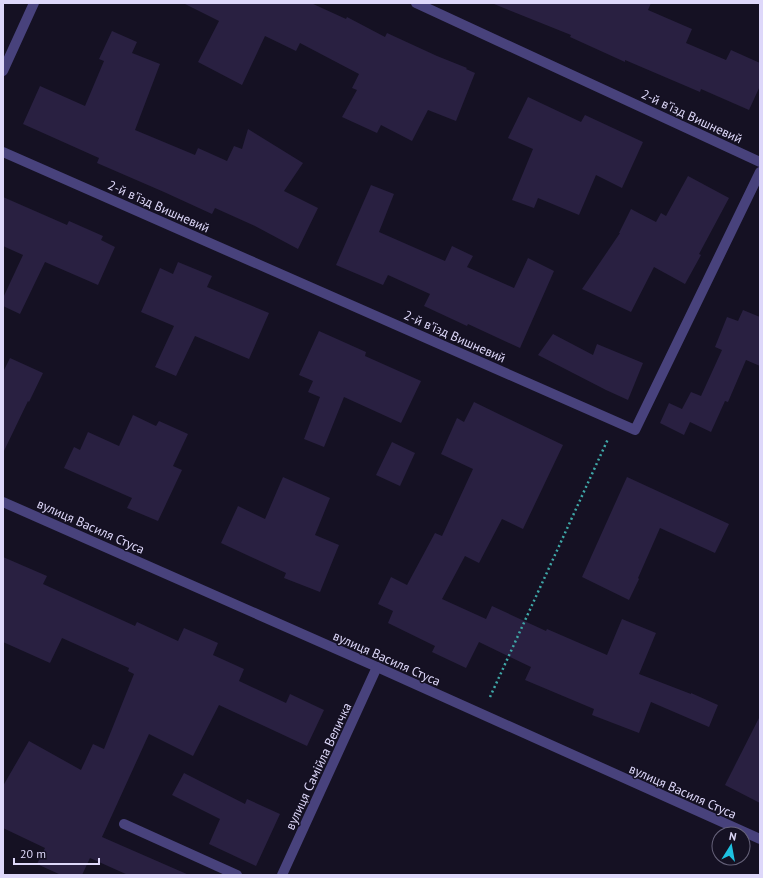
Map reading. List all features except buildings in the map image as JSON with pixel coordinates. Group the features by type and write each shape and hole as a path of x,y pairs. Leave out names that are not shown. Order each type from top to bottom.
{"street":[{"path":"3,71 34,3"},
{"name":"2-й вʼїзд Вишневий","path":"416,3 760,162"},
{"name":"2-й вʼїзд Вишневий","path":"3,152 635,430 760,172"},
{"name":"вулиця Василя Стуса","path":"3,502 377,667 760,839"},
{"name":"вулиця Самійла Величка","path":"282,875 377,667"},
{"path":"124,824 236,875"}],"path":[{"path":"481,715 616,421"}]}
